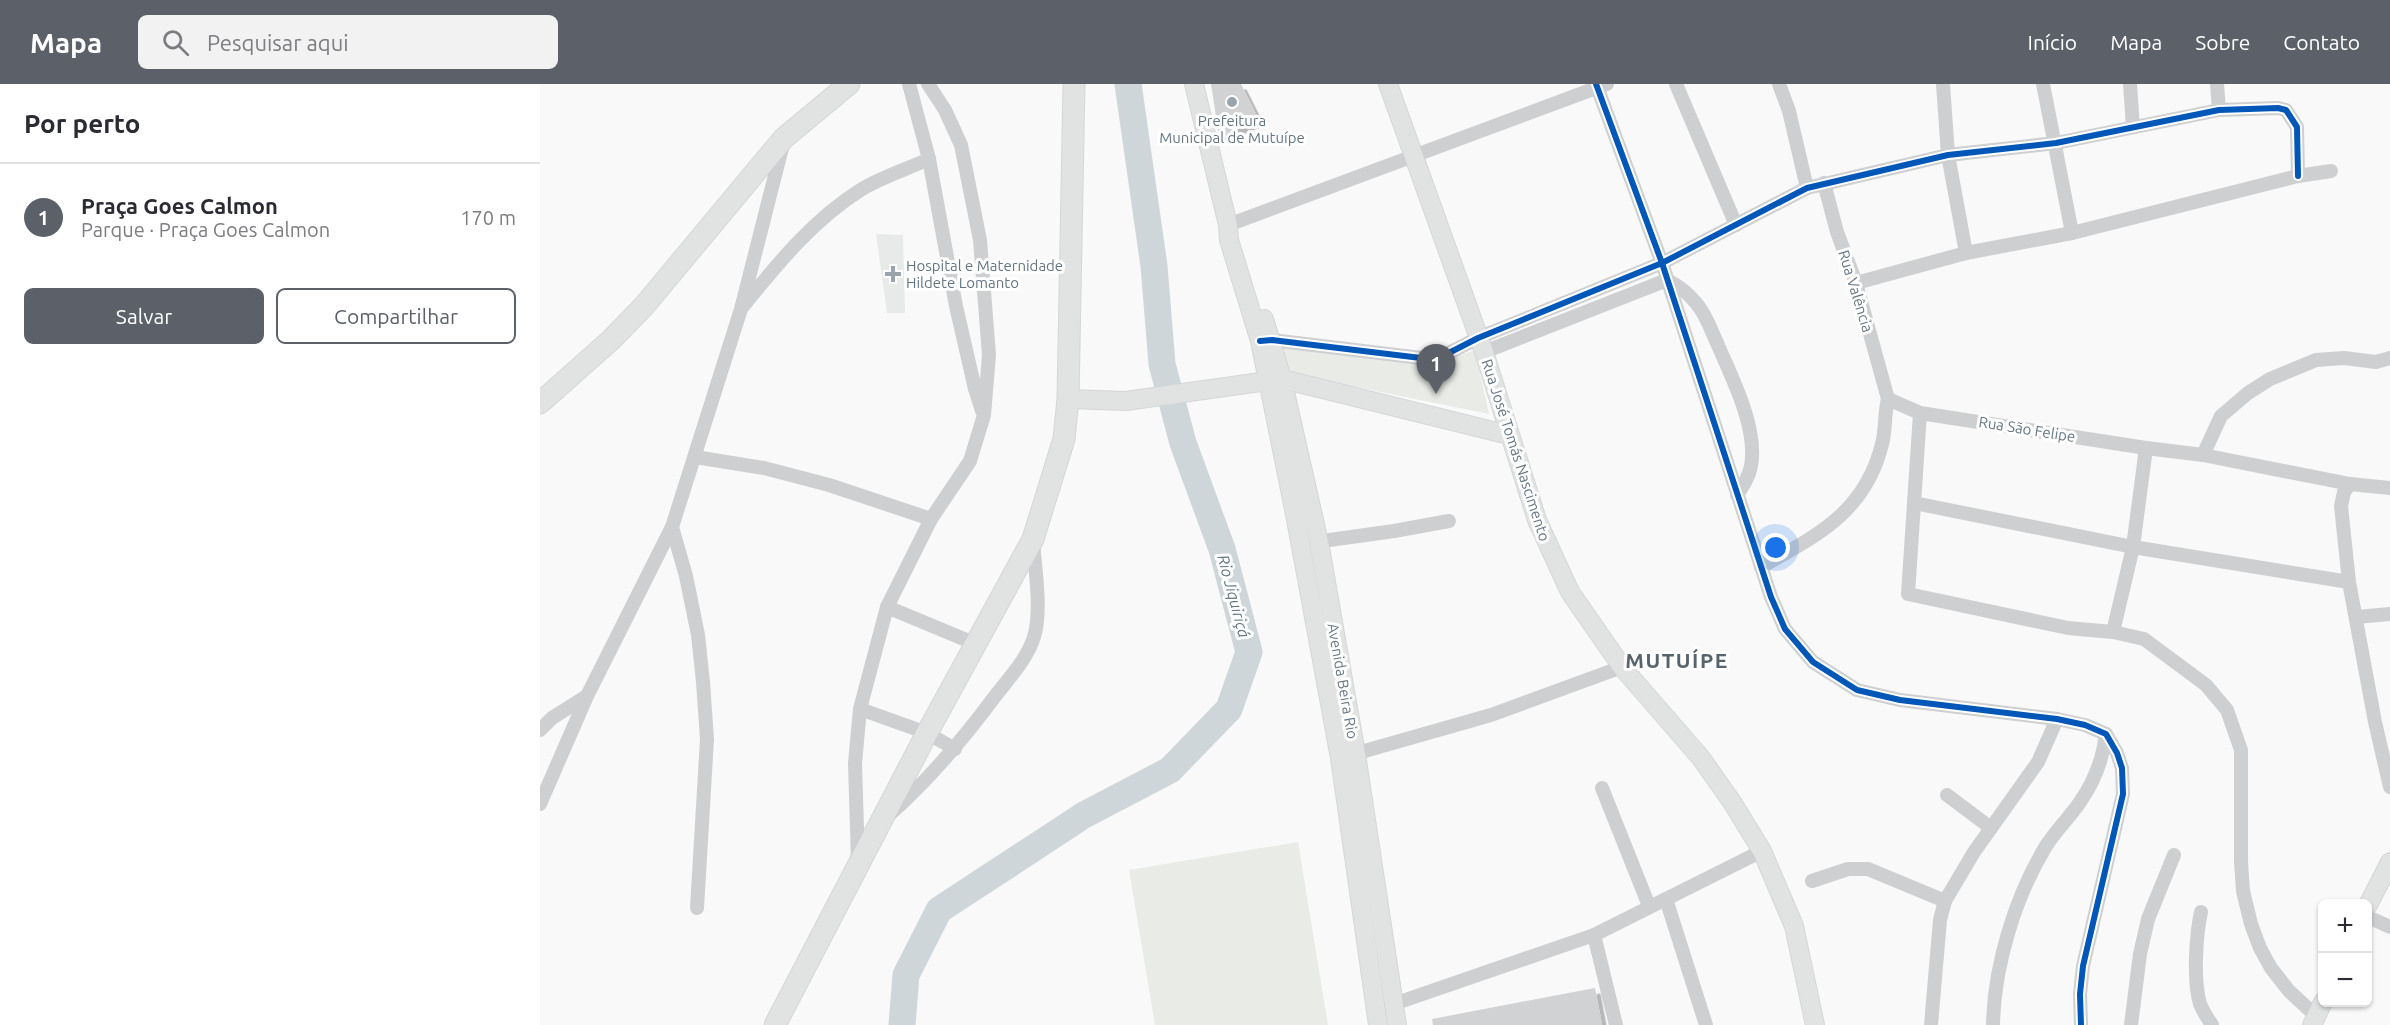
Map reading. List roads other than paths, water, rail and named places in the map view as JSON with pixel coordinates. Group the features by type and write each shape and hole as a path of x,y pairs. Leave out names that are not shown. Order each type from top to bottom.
{"main road":[{"path":"540,403 611,340 644,306 784,138 849,84"},
{"path":"775,1025 927,733 1033,539 1064,439 1068,399 1074,84"}],"street":[{"path":"909,84 929,159 956,306 975,389 984,415"},
{"path":"858,866 855,763 860,709 887,607 931,519 970,461 984,415 989,355 980,240 961,145 945,110 928,84"},
{"name":"Avenida Beira Rio","path":"1194,84 1228,225 1229,240 1266,341 1275,380 1310,543 1397,1025"},
{"name":"Rua José Tomás Nascimento","path":"1388,84 1481,345 1537,520 1570,592 1622,667 1701,758 1732,801 1762,851 1794,926 1815,1025"},
{"path":"1676,84 1736,225"},
{"path":"1779,84 1789,111 1808,188"},
{"path":"1943,84 1948,155 1966,254"},
{"path":"2043,84 2072,233"},
{"path":"2130,84 2133,127"},
{"path":"2217,84 2219,110"},
{"path":"1228,225 1415,157 1600,85 1662,263 1761,567 1785,629 1794,642 1813,663 1857,690 1900,700 2057,719 2085,725 2106,734 2117,753 2124,781 2123,794 2083,966 2080,994 2081,1025"},
{"path":"1481,345 1582,296 1662,263 1808,188 1948,155 2056,143 2219,110 2278,108 2286,110 2297,127 2298,176"},
{"path":"540,804 587,696 672,527 741,309 784,138"},
{"path":"741,309 778,263 816,223 863,189 929,159"},
{"path":"1856,284 1966,254 2072,233 2298,176 2331,171"},
{"name":"Rua Valência","path":"1824,183 1837,232 1856,284 1888,399"},
{"path":"1266,341 1439,358 1588,311 1667,280 1679,286 1697,304 1705,316 1737,388 1748,423 1752,465 1748,478 1737,495"},
{"path":"1582,296 1588,311"},
{"path":"2203,455 2221,416 2248,393 2270,379 2316,360 2344,358 2376,362 2390,358"},
{"path":"1068,399 1126,400 1200,392 1275,380 1509,435"},
{"path":"1761,567 1824,531 1859,497 1872,476 1883,442 1884,413 1888,399"},
{"name":"Rua São Felipe","path":"1888,399 1920,413 2203,455 2350,484 2390,488"},
{"path":"1920,413 1908,594 2068,628 2113,632 2144,639 2206,685 2227,710 2241,750 2243,891 2260,948 2271,968 2289,991 2317,1014"},
{"path":"2113,632 2133,547 2146,448"},
{"path":"695,457 764,468 829,485 931,519"},
{"path":"2350,484 2344,492 2341,506 2349,582 2375,722 2390,787"},
{"path":"1914,503 2133,547 2349,582"},
{"path":"1310,543 1449,521"},
{"path":"672,527 686,576 698,635 707,739 697,908"},
{"path":"879,824 916,791 955,749 1022,662 1034,637 1037,612 1033,539"},
{"path":"887,607 976,644"},
{"path":"2356,617 2390,614"},
{"path":"1348,756 1491,715 1622,667"},
{"path":"540,730 552,718 587,696"},
{"path":"860,709 927,733 955,749"},
{"path":"1931,1025 1940,920 1945,901 1974,852 2038,762 2057,719"},
{"path":"1993,1025 1998,972 2018,907 2046,846 2091,785 2104,752 2106,734"},
{"name":"Avenida Beira Rio","path":"1348,756 1376,1017"},
{"path":"1602,788 1649,906"},
{"path":"1947,795 1991,828"},
{"path":"1376,1017 1393,1005 1594,935 1762,851"},
{"path":"2131,1025 2140,954 2148,919 2174,855"},
{"path":"2370,899 2390,862"},
{"path":"1812,881 1848,869 1868,869 1945,901"},
{"path":"1666,899 1706,1025"},
{"path":"2201,912 2196,934 2198,987 2200,1004 2212,1025"},
{"path":"2372,919 2390,927"},
{"path":"1594,935 1616,1025"}],"waterway":[{"name":"Rio Jiquiriçá","path":"902,1025 906,975 939,910 1084,815 1170,770 1229,709 1249,652 1222,549 1183,443 1162,364 1154,266 1128,84"}],"place":[{"name":"Prefeitura Municipal de Mutuípe","path":"1232,102"},
{"name":"Hospital e Maternidade Hildete Lomanto","path":"893,274"},
{"name":"Praça Goes Calmon","path":"1436,394"}],"district":[{"name":"MUTUÍPE","path":"1677,660"}]}
